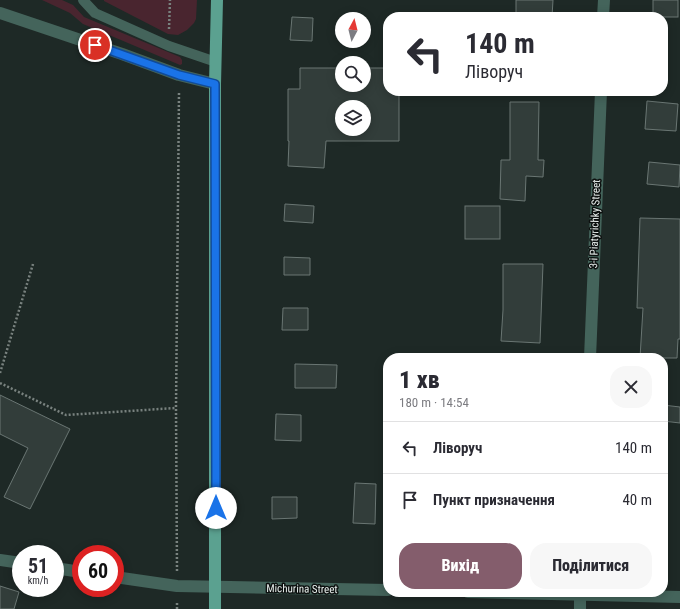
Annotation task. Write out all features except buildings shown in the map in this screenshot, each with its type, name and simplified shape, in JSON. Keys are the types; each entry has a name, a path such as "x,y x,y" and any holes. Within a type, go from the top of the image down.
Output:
{"main road":[{"path":"215,609 215,84 217,0"}],"street":[{"path":"604,0 604,12"},
{"path":"0,14 122,54 179,75 215,84"},
{"name":"3-i Piatyrichky Street","path":"590,353 600,96"},
{"path":"0,560 12,562"},
{"name":"Michurina Street","path":"124,578 177,586 383,590"},
{"path":"580,597 580,609"},
{"path":"668,597 680,597"}],"lane":[{"path":"82,0 95,13 169,46 216,62"}],"path":[{"path":"169,46 170,0"},
{"path":"177,609 176,408 179,75"},
{"path":"0,373 33,264"},
{"path":"0,383 66,415 176,408"}],"shaded area":[{"path":"42,0 62,0 73,5 84,17 180,57 182,64 180,65 83,24 70,13"},
{"path":"104,0 197,0 196,19 187,30 178,35 168,34"}],"route":[{"path":"95,45 179,75 215,84 216,508"}]}
